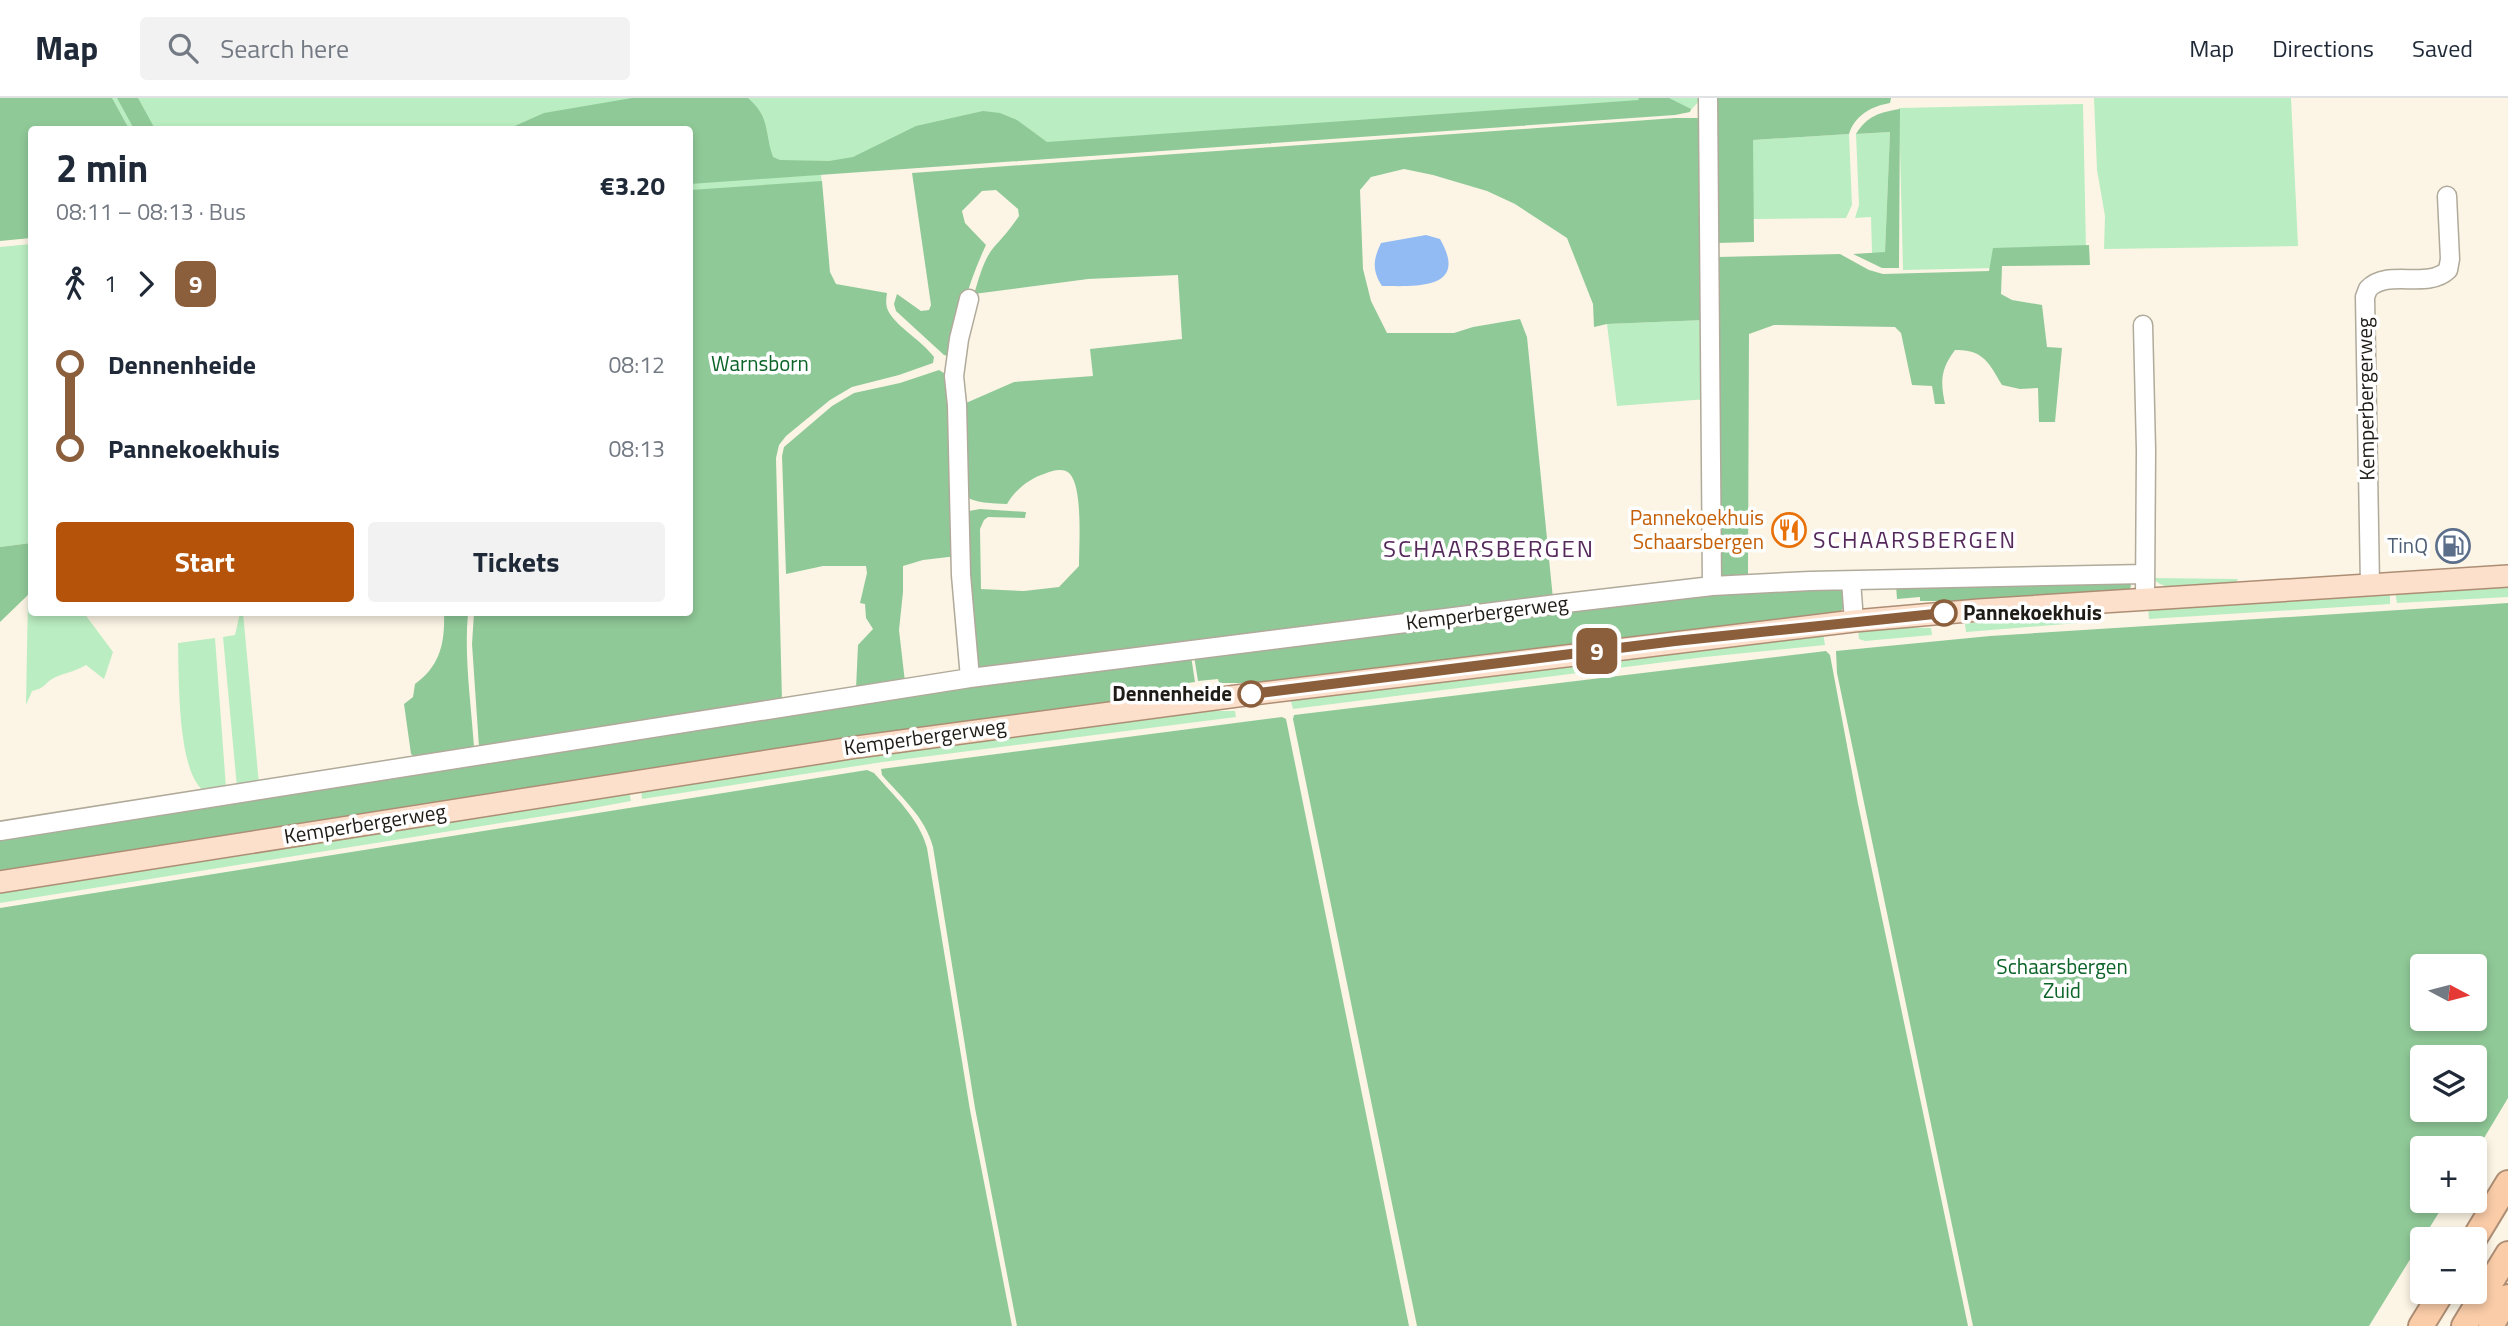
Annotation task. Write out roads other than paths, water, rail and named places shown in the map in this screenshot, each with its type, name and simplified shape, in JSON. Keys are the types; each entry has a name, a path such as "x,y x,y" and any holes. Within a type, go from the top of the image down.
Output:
{"highway":[{"path":"2481,1227 2508,1183"},
{"path":"2464,1326 2508,1254"},
{"path":"2491,1326 2508,1297"},
{"path":"2421,1326 2435,1304"}],"main road":[{"name":"Kemperbergerweg","path":"0,882 985,728 1661,643 1979,610 2508,576"}],"street":[{"path":"1708,105 1712,586"},
{"name":"Kemperbergerweg","path":"2370,585 2365,297 2368,289 2380,281 2435,278 2448,270 2450,259 2447,196"},
{"path":"969,299 959,339 954,376 962,586 970,678"},
{"path":"2143,325 2145,599"},
{"name":"Kemperbergerweg","path":"0,831 970,678 1712,586 2146,574"},
{"path":"1851,581 1854,621"}],"water":[{"path":"1426,235 1440,239 1447,256 1448,268 1443,277 1422,285 1382,286 1376,275 1375,265 1381,243"}],"place":[{"name":"Pannekoekhuis Schaarsbergen","path":"1789,530"},
{"name":"TinQ","path":"2453,546"},
{"name":"Pannekoekhuis","path":"1944,613"},
{"name":"Dennenheide","path":"1251,694"}],"district":[{"name":"SCHAARSBERGEN","path":"1915,540"},
{"name":"SCHAARSBERGEN","path":"1489,549"}],"park label":[{"name":"Warnsborn","path":"760,364"},
{"name":"Schaarsbergen Zuid","path":"2062,979"}]}
